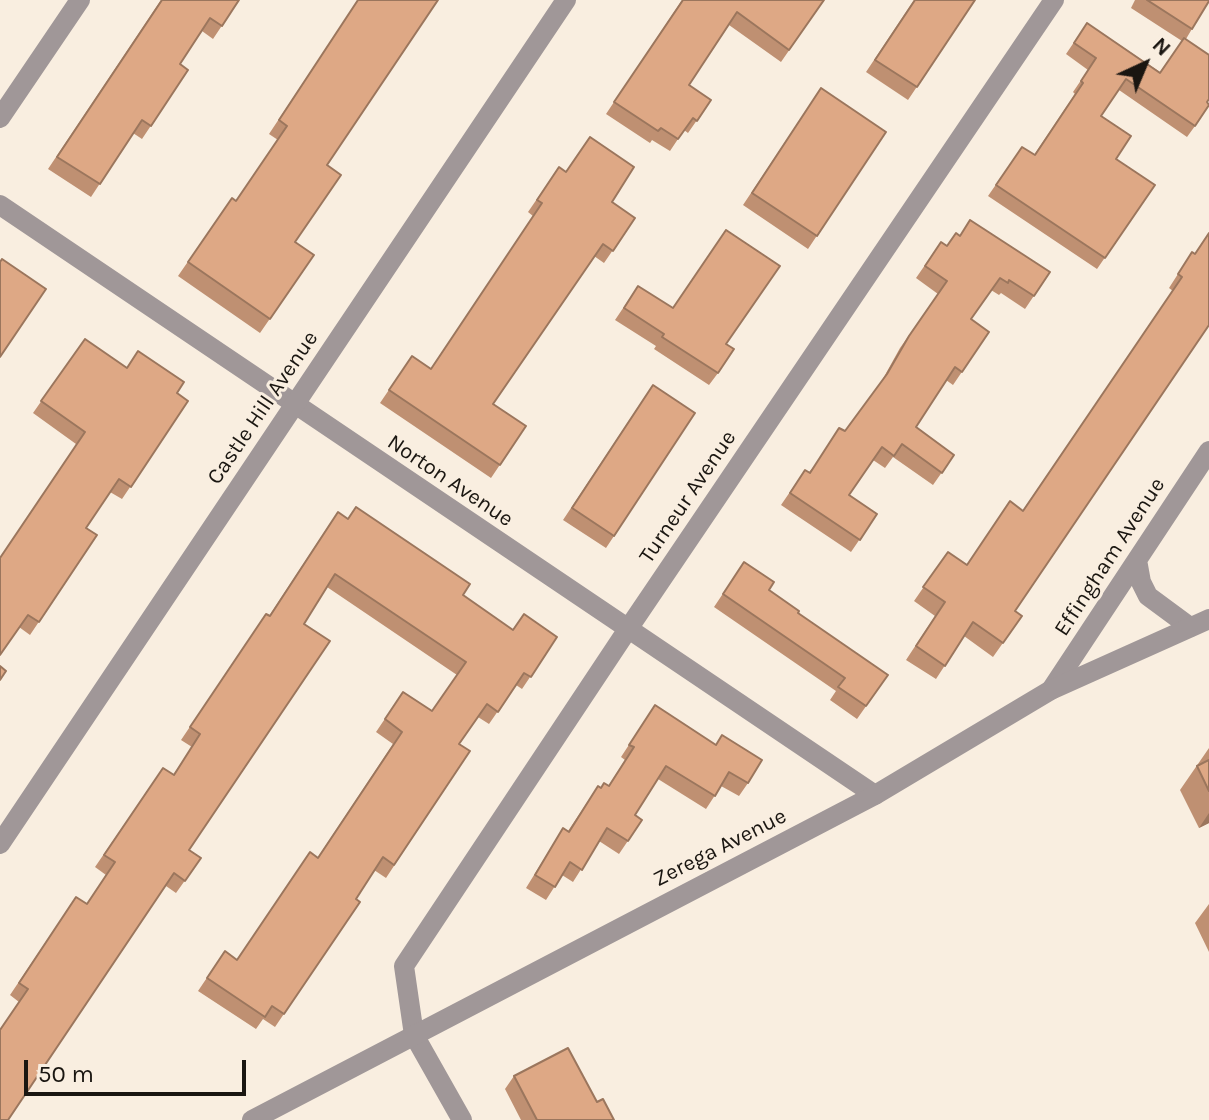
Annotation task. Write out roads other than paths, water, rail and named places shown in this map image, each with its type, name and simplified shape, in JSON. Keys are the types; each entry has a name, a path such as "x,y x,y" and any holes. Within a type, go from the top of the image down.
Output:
{"street":[{"path":"0,118 80,0"},
{"name":"Castle Hill Avenue","path":"0,844 566,0"},
{"name":"Turneur Avenue","path":"414,1035 404,966 1054,0"},
{"name":"Norton Avenue","path":"0,205 875,795"},
{"name":"Effingham Avenue","path":"1051,690 1209,451"},
{"path":"1137,560 1141,582 1148,596 1200,623"},
{"name":"Zerega Avenue","path":"252,1120 875,795 1051,690 1200,623"},
{"path":"414,1035 462,1120"}]}
